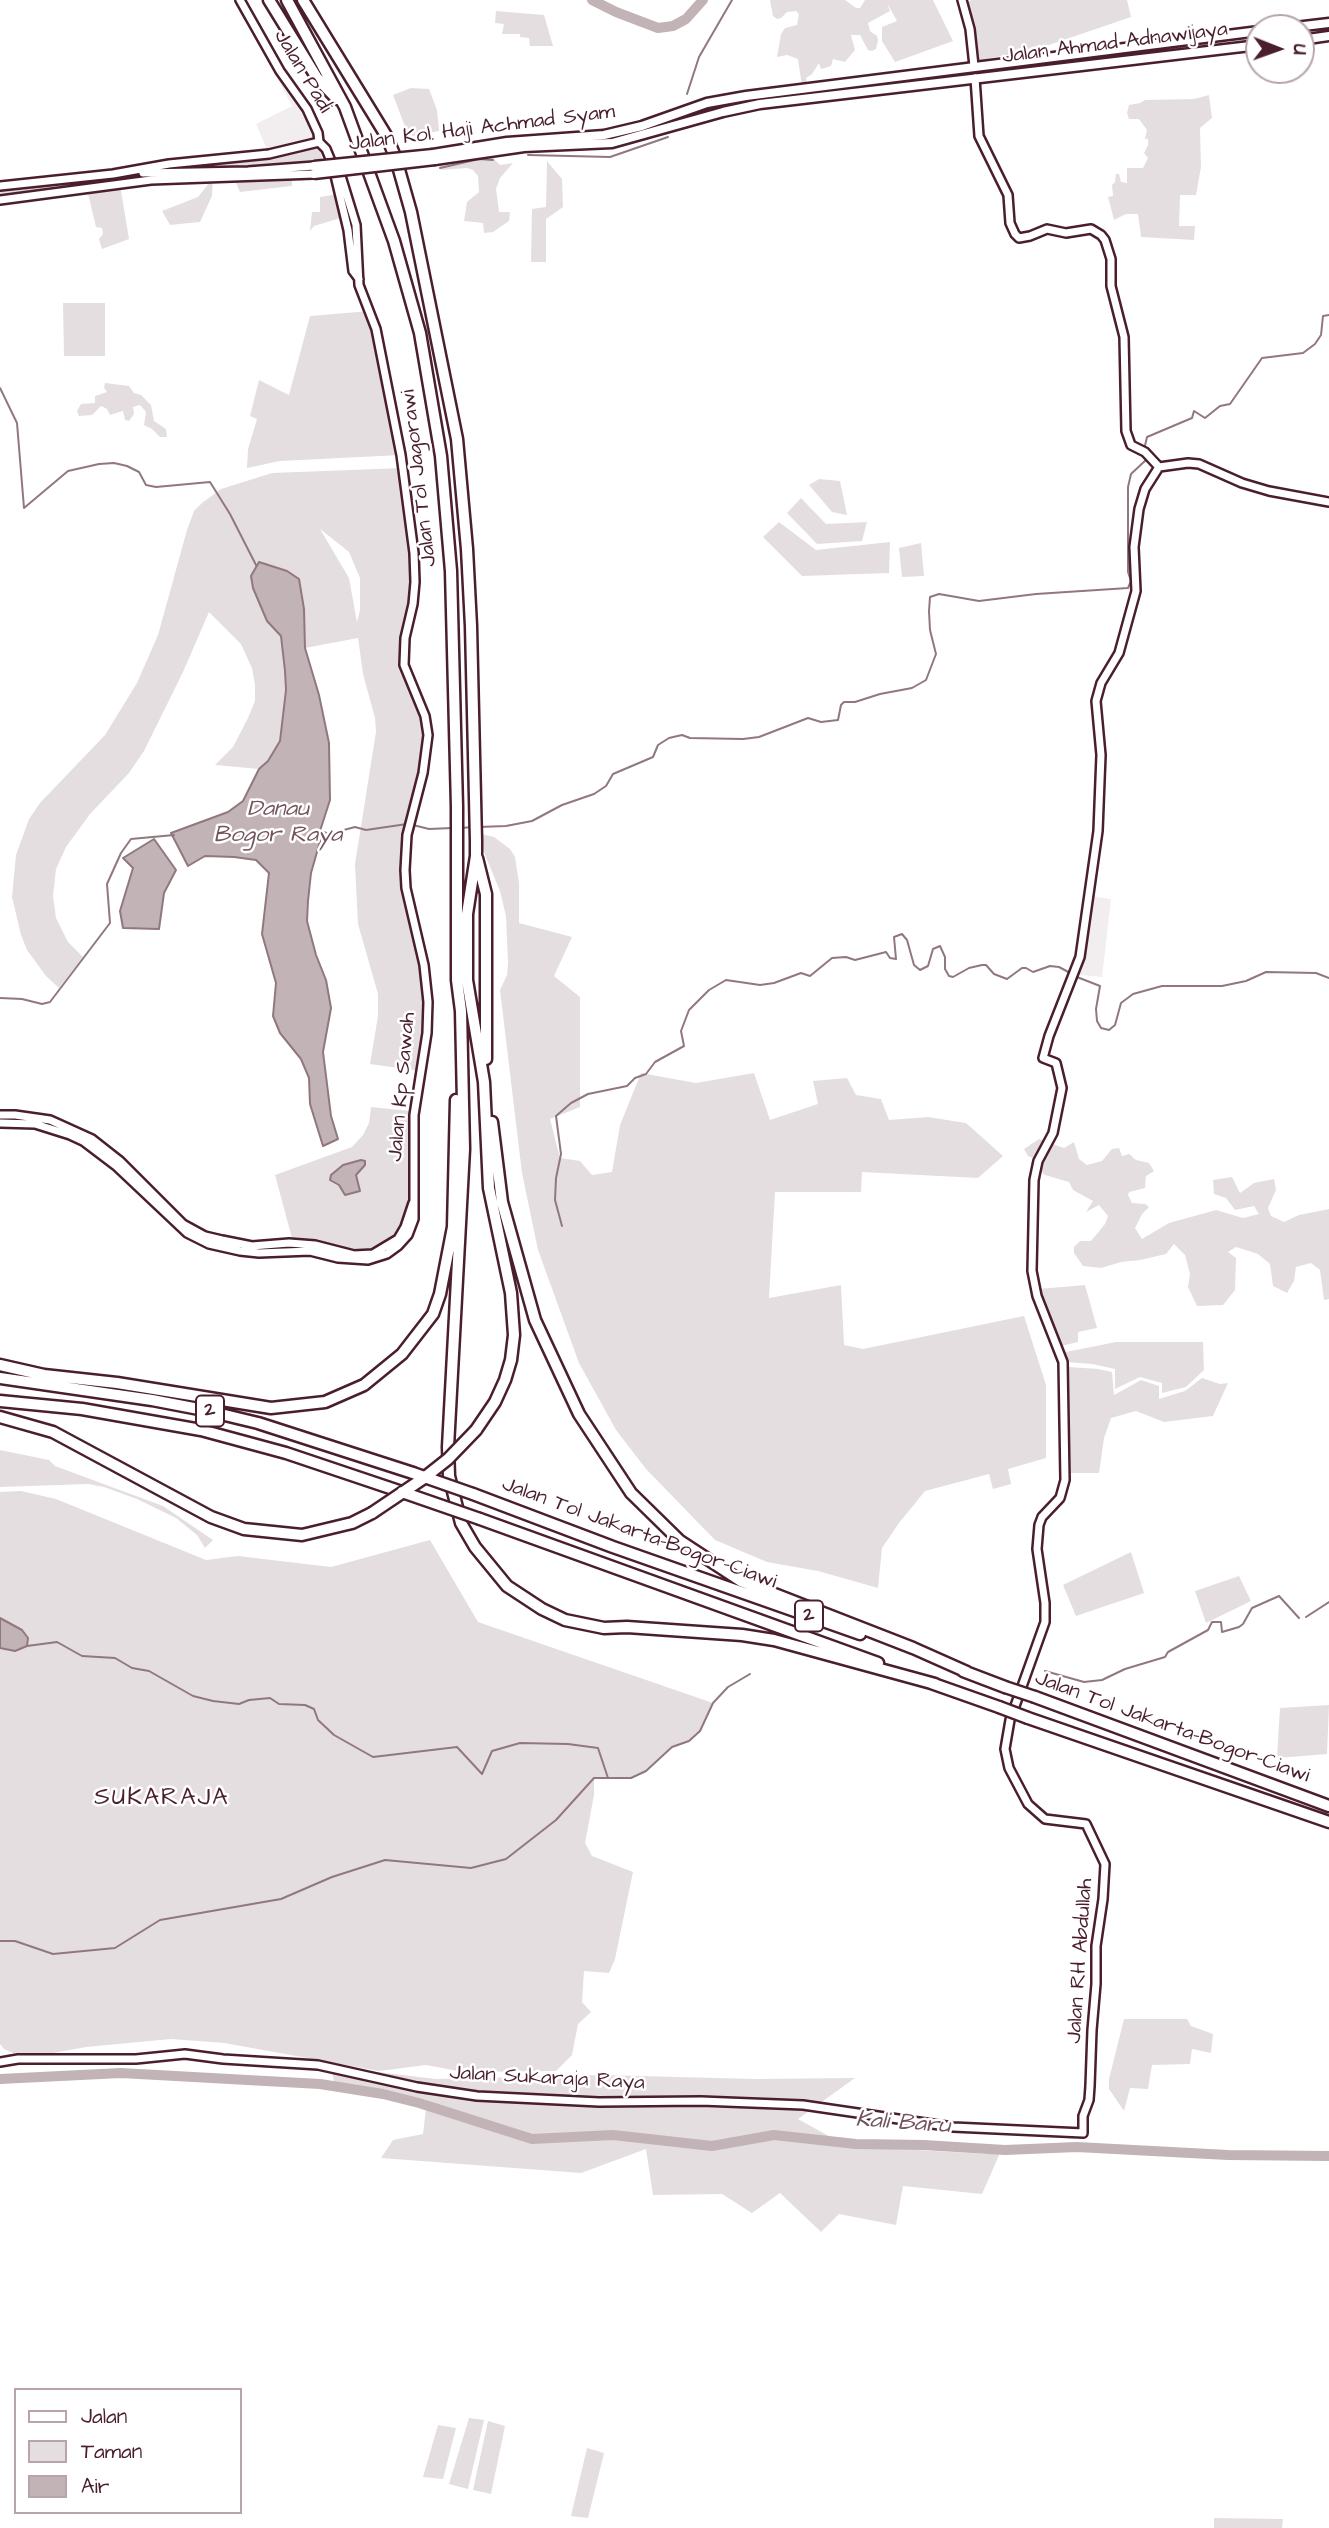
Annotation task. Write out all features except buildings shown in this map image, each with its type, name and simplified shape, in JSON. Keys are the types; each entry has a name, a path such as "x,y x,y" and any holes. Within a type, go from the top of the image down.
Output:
{"highway":[{"path":"269,0 317,78 345,107"},
{"name":"Jalan Tol Jagorawi","path":"287,0 345,107 405,276 420,333 441,456 451,571 457,807 457,980"},
{"name":"Jalan Tol Jagorawi","path":"303,0 387,137 404,184 446,379 463,492 471,626 476,856"},
{"path":"0,1417 53,1432 211,1517 244,1529 302,1535 352,1523 372,1513 448,1459 476,1430 495,1402 505,1380 514,1334 511,1293 489,1188 484,1082 467,980 467,914 476,856"},
{"path":"476,856 486,894 486,1053 495,1160 502,1202 535,1320 551,1360 585,1424 631,1493 656,1520 703,1559 761,1590 914,1648 967,1672"},
{"path":"0,1365 44,1375 117,1383 271,1408 325,1402 364,1385 383,1372 402,1354 433,1314 448,1261 455,1200 457,980"},
{"path":"457,980 461,1011 464,1150 448,1447 453,1498 461,1523 475,1547 507,1586 542,1609 565,1620 604,1628 627,1626 774,1640 935,1684"},
{"name":"Jalan Tol Jakarta–Bogor–Ciawi","path":"0,1378 152,1400 258,1423 474,1494 613,1547 967,1672 1329,1806"},
{"name":"Jalan Tol Jakarta–Bogor–Ciawi","path":"0,1401 82,1409 201,1430 286,1453 480,1519 1028,1718 1329,1822"}],"main road":[{"name":"Jalan Ahmad Adnawijaya","path":"974,66 1245,33"},
{"name":"Jalan Ahmad Adnawijaya","path":"748,106 1245,47"},
{"name":"Jalan Kol. Haji Achmad Syam","path":"434,157 515,141 627,131 720,100 974,66"},
{"path":"746,96 748,106"},
{"path":"720,100 723,112"},
{"name":"Jalan Kol. Haji Achmad Syam","path":"314,170 524,147 612,143 748,106"}],"street":[{"name":"Jalan Padi","path":"240,0 280,71 307,109 318,133 319,142 326,149 332,164"},
{"path":"962,0 970,30 974,66"},
{"path":"975,78 979,136 1008,195 1010,223 1015,234 1019,238 1047,229 1066,233 1091,229 1105,240 1111,259 1111,286 1124,337 1126,431 1132,445 1158,467 1199,464 1242,483 1269,491 1329,502"},
{"path":"0,186 170,168 269,154 319,142"},
{"name":"Jalan Kp Sawah","path":"332,164 341,176 356,225 359,279 376,329 384,365 401,455 414,553 415,591 405,638 404,665 405,674 425,716 428,735 426,758 407,833 406,888 424,965 428,1002 427,1033 414,1115 413,1202"},
{"name":"Jalan Kol. Haji Achmad Syam","path":"113,174 160,172 170,168 314,170"},
{"name":"Jalan Kol. Haji Achmad Syam","path":"0,200 151,180 314,170"},
{"path":"151,180 160,172"},
{"name":"Jalan RH Abdullah","path":"1083,2133 1083,2116 1089,2100 1096,1946 1105,1864 1086,1824 1045,1819 1023,1797 1006,1756 1010,1720 1045,1622 1037,1549 1039,1525 1042,1517 1060,1498 1065,1480 1063,1362 1037,1296 1032,1270 1034,1180 1038,1161 1053,1133 1062,1088 1056,1063 1043,1058 1080,957 1098,831 1101,755 1095,712 1101,682 1119,653 1136,592 1134,547 1140,503 1158,467"},
{"path":"0,1115 50,1121 85,1135 120,1161 183,1224 205,1236 252,1247 289,1243 315,1245 354,1255 373,1254 398,1239 413,1202"},
{"path":"0,1123 35,1124 83,1141 116,1166 187,1233 209,1244 240,1251 258,1254 310,1251 353,1260 379,1258 408,1236 415,1211 413,1202"},
{"name":"Jalan Sukaraja Raya","path":"0,2062 135,2059 185,2054 318,2065 417,2087 477,2096 599,2102 701,2101 815,2106 953,2127 1083,2133"}],"shaded area":[{"path":"280,71 307,109 319,142 269,154 256,124 292,106 274,72"},
{"path":"1090,896 1111,899 1102,977 1071,974 1081,950"}],"green space":[{"path":"770,0 845,0 860,8 865,0 933,0 953,41 895,62 882,41 882,27 897,21 887,3 890,11 868,23 870,31 877,36 876,49 868,50 860,35 851,35 855,50 845,62 833,59 831,66 821,69 819,63 806,78 807,86 802,86 798,59 787,55 777,57 781,34 785,28 797,25 799,14 796,11 787,12 777,19 773,16"},
{"path":"971,0 1127,0 1131,17 1037,49 977,61 967,3"},
{"path":"496,11 544,15 553,46 530,46 529,38 520,37 520,34 502,34 504,24 495,23"},
{"path":"1245,34 1245,42 980,75 976,72"},
{"path":"411,88 429,89 437,110 439,131 409,137 393,95"},
{"path":"1209,95 1212,118 1200,128 1201,167 1196,195 1180,195 1179,226 1195,226 1194,240 1141,237 1138,214 1126,214 1114,220 1108,197 1113,196 1112,185 1116,174 1119,174 1121,182 1127,183 1127,168 1143,168 1148,158 1144,153 1148,145 1148,139 1145,139 1147,130 1139,119 1129,119 1129,105 1145,100 1194,99"},
{"path":"319,142 323,165 170,172 167,166 151,180 120,185 129,239 102,249 99,239 103,234 102,228 96,227 87,189 0,200 0,186 94,177 169,164 269,154"},
{"path":"493,158 500,165 513,163 500,178 496,189 499,212 510,212 509,221 493,232 484,233 483,223 464,221 467,202 479,192 478,176 467,168 441,170 440,166"},
{"path":"547,161 562,179 563,207 546,219 546,262 531,262 532,209 546,207"},
{"path":"333,166 356,225 360,271 344,217 314,226 310,231 312,212 320,212 320,197 338,194"},
{"path":"292,177 292,186 240,192 234,178"},
{"path":"213,178 212,196 200,222 170,225 162,211 198,197"},
{"path":"63,303 105,303 105,356 64,356"},
{"path":"370,311 401,455 280,461 247,468 248,449 257,419 250,416 259,380 289,395 310,316"},
{"path":"105,383 129,386 134,393 141,395 151,405 154,421 166,429 167,437 160,437 144,425 146,412 140,405 133,407 134,414 129,421 125,420 123,411 110,415 107,409 101,406 92,415 79,416 77,411 81,404 95,403 95,396 107,392"},
{"path":"403,468 414,593 403,654 422,707 428,735 407,833 406,889 428,1001 420,1071 370,1064 378,1016 378,994 358,924 355,864 376,732 358,638 305,648 304,609 287,571 259,562 251,576 253,588 267,621 281,636 285,671 286,690 280,741 268,761 259,769 215,765 233,747 248,718 255,701 255,685 252,668 241,644 209,612 144,751 129,773 90,814 66,847 56,869 53,896 56,918 68,942 83,957 59,988 46,976 27,950 21,935 12,897 16,855 29,819 40,803 105,735 137,683 158,635 194,511 221,489 272,473","holes":["320,529 349,552 360,578 360,610 357,622 349,578"]},
{"path":"819,479 840,481 847,515 832,512 809,485"},
{"path":"801,498 826,524 867,522 862,541 817,544 787,513"},
{"path":"779,522 816,550 890,542 889,573 802,576 763,537"},
{"path":"921,543 924,576 902,577 899,548"},
{"path":"476,833 494,837 510,849 515,857 519,883 519,923 572,937 554,976 580,997 580,1107 550,1119 560,1158 580,1161 592,1175 612,1172 620,1125 641,1073 696,1083 754,1073 770,1120 818,1104 813,1081 847,1078 856,1095 881,1099 889,1120 928,1117 966,1123 1003,1156 978,1178 862,1172 861,1192 775,1192 769,1298 841,1285 844,1345 863,1349 1024,1316 1046,1385 1046,1458 1008,1469 1011,1484 993,1489 989,1474 925,1491 882,1548 878,1588 818,1571 767,1562 715,1540 646,1469 616,1430 579,1363 538,1250 522,1173 500,990 507,975 508,963 506,916 500,891"},
{"path":"371,1107 410,1111 409,1128 412,1129 412,1139 407,1217 388,1244 376,1250 353,1254 293,1242 275,1175 352,1147 369,1123"},
{"path":"1039,1139 1064,1148 1074,1142 1079,1159 1087,1165 1102,1161 1112,1149 1119,1148 1122,1156 1129,1154 1136,1160 1149,1163 1154,1171 1146,1176 1145,1188 1129,1192 1128,1195 1132,1203 1149,1207 1135,1228 1142,1239 1169,1223 1216,1210 1243,1218 1259,1214 1254,1206 1235,1210 1226,1198 1214,1194 1213,1180 1232,1177 1240,1193 1254,1183 1274,1179 1276,1190 1268,1208 1271,1216 1284,1222 1299,1215 1329,1209 1329,1299 1324,1300 1320,1270 1311,1263 1296,1267 1294,1281 1287,1293 1273,1286 1270,1264 1258,1254 1236,1247 1228,1252 1236,1258 1235,1290 1223,1305 1197,1306 1188,1287 1190,1274 1185,1255 1174,1244 1166,1254 1101,1268 1083,1266 1074,1253 1074,1247 1080,1241 1091,1241 1108,1216 1099,1205 1086,1212 1093,1201 1073,1190 1069,1182 1045,1175 1039,1169 1040,1161 1028,1156 1024,1149"},
{"path":"1085,1285 1097,1328 1078,1332 1078,1342 1061,1346 1039,1289"},
{"path":"1116,1342 1203,1342 1204,1370 1186,1387 1162,1393 1162,1383 1140,1377 1115,1389 1115,1369 1067,1362 1066,1352"},
{"path":"1069,1367 1112,1372 1114,1395 1141,1380 1159,1386 1159,1399 1185,1391 1202,1378 1220,1384 1228,1383 1213,1416 1164,1422 1136,1411 1111,1418 1104,1438 1099,1473 1071,1473"},
{"path":"0,1450 49,1460 55,1466 163,1506 213,1540 205,1548 197,1535 176,1518 104,1487 88,1484 0,1487"},
{"path":"21,1491 56,1499 206,1560 238,1556 331,1567 430,1540 478,1622 713,1703 700,1731 689,1741 671,1747 646,1771 631,1778 594,1778 594,1795 585,1843 592,1856 633,1872 615,1959 609,1973 584,1971 582,2002 591,2012 578,2024 572,2055 556,2071 463,2072 426,2065 379,2071 224,2043 171,2039 53,2053 15,2054 4,2049 0,2044 0,1492"},
{"path":"1131,1552 1144,1593 1076,1616 1063,1585"},
{"path":"1239,1576 1251,1601 1206,1623 1195,1591"},
{"path":"1329,1705 1327,1754 1277,1758 1280,1708"},
{"path":"1124,2019 1187,2019 1191,2026 1213,2034 1211,2053 1192,2049 1190,2064 1152,2065 1148,2089 1130,2088 1124,2111 1109,2089 1109,2079"},
{"path":"353,2069 436,2079 603,2075 755,2079 855,2078 798,2119 847,2146 1000,2153 982,2194 903,2186 896,2225 839,2214 821,2232 780,2193 752,2213 722,2194 653,2195 646,2149 581,2173 381,2158 393,2140 423,2134 427,2100 334,2082 332,2072"},
{"path":"469,2418 484,2420 468,2489 449,2484"},
{"path":"488,2421 505,2426 491,2494 473,2490"},
{"path":"438,2425 456,2428 443,2479 423,2477"},
{"path":"587,2448 604,2453 588,2518 571,2516"},
{"path":"1214,2518 1283,2519 1282,2528 1214,2528"}],"water":[{"name":"Danau Bogor Raya","path":"259,562 287,571 299,579 304,609 305,648 329,743 330,800 311,873 307,921 326,980 331,1008 323,1052 331,1116 338,1139 323,1146 310,1104 309,1078 301,1059 280,1033 273,1016 276,983 262,934 269,873 256,860 234,857 205,856 188,866 171,833 228,812 243,801 259,769 268,761 280,741 286,690 281,636 267,621 253,588 251,576"},
{"path":"154,839 176,870 164,893 159,929 123,928 120,911 133,868 123,858"},
{"path":"365,1161 365,1165 356,1175 360,1191 345,1195 339,1185 330,1180 331,1175 343,1165"},
{"path":"0,1618 22,1630 28,1638 27,1646 15,1651 0,1648"}],"waterway":[{"path":"592,0 658,28 673,26 686,19 703,0"},
{"path":"687,94 699,57 732,0"},
{"path":"528,155 610,157 668,137"},
{"path":"440,168 479,159 493,160"},
{"path":"1144,450 1147,437 1192,418 1194,411 1205,418 1220,406 1230,404 1262,358 1303,353 1315,344 1321,335 1323,316 1329,315"},
{"path":"0,388 17,423 24,508 68,471 99,464 127,466 139,472 146,485 156,487 210,482 256,565"},
{"path":"479,827 532,821 562,805 594,794 606,786 613,774 653,757 658,745 669,738 682,735 690,738 759,737 808,718 821,722 838,720 844,702 855,702 912,688 926,680 936,654 930,630 930,597 939,594 979,601 1128,588 1131,581 1128,572 1128,487 1131,474 1147,459"},
{"path":"321,831 329,834 355,827 366,830 407,824"},
{"path":"413,825 429,829 452,828"},
{"path":"461,828 473,827"},
{"path":"0,998 22,999 42,1004 50,1002 110,923 107,884 121,853 131,839 174,835"},
{"path":"562,1226 555,1200 561,1154 556,1116 571,1103 588,1094 627,1086 635,1078 646,1074 655,1062 684,1046 681,1031 689,1010 709,990 726,980 760,985 801,973 810,976 832,958 846,957 855,960 886,952 890,958 896,959 894,937 902,934 907,940 914,965 920,970 928,966 933,949 940,946 945,957 945,969 949,976 953,977 969,968 982,965 1007,979 1022,968 1033,972 1050,966 1059,967 1072,974"},
{"path":"1077,977 1100,986 1097,1021 1101,1028 1109,1030 1115,1025 1121,1003 1133,994 1162,986 1222,986 1246,981 1266,972 1316,973 1329,978"},
{"path":"1045,1671 1084,1682 1102,1680 1125,1669 1165,1657 1168,1652 1208,1630 1212,1622 1221,1622 1222,1632 1239,1627 1252,1608 1279,1596 1299,1618"},
{"path":"1306,1617 1329,1602"},
{"path":"27,1646 57,1642 82,1656 115,1658 132,1668 149,1671 193,1696 213,1701 239,1704 270,1698 279,1704 305,1705 314,1709 318,1720 334,1735 373,1757 457,1747 482,1774 492,1751 520,1743 568,1744 598,1748 608,1778"},
{"path":"0,1941 15,1941 53,1954 115,1948 160,1920 281,1899 332,1877 385,1860 471,1868 506,1859 556,1820 594,1778 631,1778 646,1771 672,1747 689,1741 700,1731 713,1703 728,1687 750,1674"},
{"name":"Kali Baru","path":"0,2079 121,2073 320,2084 419,2103 532,2139 613,2135 712,2146 774,2135 856,2144 1005,2150 1077,2147 1228,2155 1329,2156"}],"district":[{"name":"SUKARAJA","path":"162,1799"}]}
